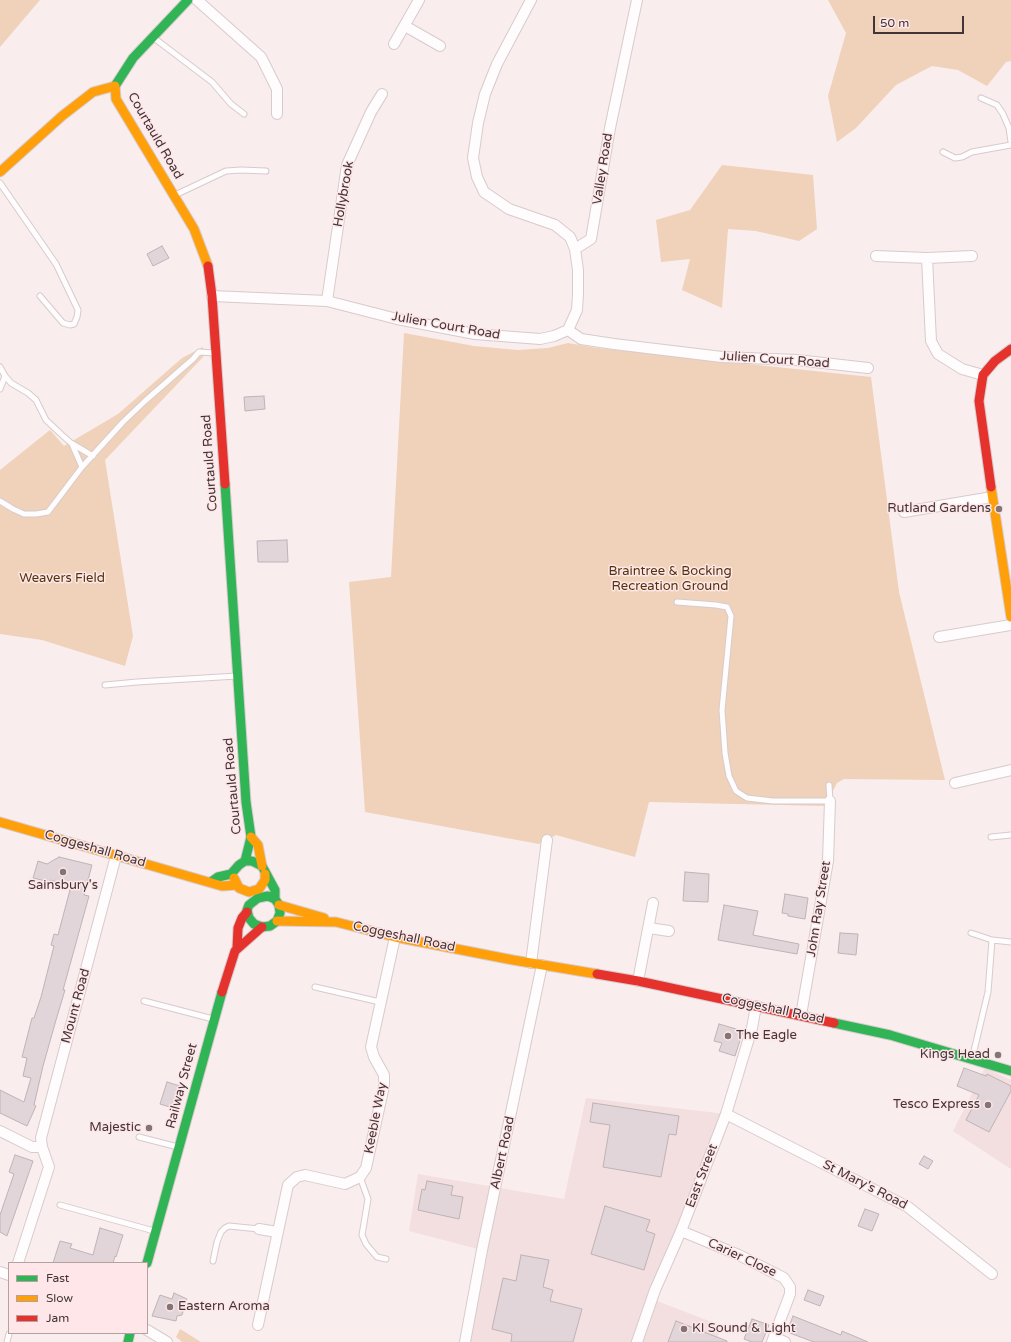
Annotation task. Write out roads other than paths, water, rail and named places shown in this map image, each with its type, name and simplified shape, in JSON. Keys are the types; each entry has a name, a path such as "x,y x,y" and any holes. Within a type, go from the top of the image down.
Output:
{"main road":[{"path":"0,172 62,116 93,92 115,86 133,58 188,0"},
{"name":"Courtauld Road","path":"115,86 116,99 194,229 207,262 212,296 246,802 251,838 245,861"},
{"path":"1011,349 995,361 983,375 979,401 992,497 1007,560 1011,617"},
{"name":"Coggeshall Road","path":"0,822 222,886 238,886"},
{"path":"238,886 249,892 259,889 265,880 258,845 251,838"},
{"path":"211,882 218,877 232,874 239,865 245,861 252,861 263,870 275,890 280,913 277,921"},
{"path":"235,871 234,878 238,886 237,895 247,911 249,918 254,924 262,927 237,948"},
{"path":"247,911 249,905 258,898 268,896 277,902 336,922"},
{"name":"Railway Street","path":"147,1262 214,1019 237,948 238,928 247,911"},
{"name":"Coggeshall Road","path":"262,927 270,926 277,921 336,922 395,937 542,965 638,980 890,1035 1011,1071"}],"street":[{"path":"198,0 261,58 277,89 277,114"},
{"path":"394,44 419,0"},
{"path":"531,0 497,64 485,94 478,123 473,158 477,177 484,192 509,209 555,225 570,237 575,249 578,270 577,310 568,330"},
{"name":"Valley Road","path":"575,249 591,239 610,128 637,0"},
{"path":"405,26 440,46"},
{"name":"Hollybrook","path":"327,302 347,165 371,112 382,94"},
{"path":"876,256 927,258 972,256"},
{"path":"927,258 931,341 938,354 962,369 983,375"},
{"name":"Julien Court Road","path":"212,296 327,302 397,319 474,334 540,339 554,336 568,330 581,339 614,344 722,357 797,360 868,368"},
{"path":"904,512 992,497"},
{"path":"939,637 1011,625"},
{"path":"955,783 1011,770"},
{"name":"John Ray Street","path":"801,1015 828,861 830,801"},
{"path":"531,963 547,840"},
{"name":"Mount Road","path":"44,1151 41,1138 116,856"},
{"path":"638,980 653,903"},
{"path":"649,928 669,931"},
{"name":"Keeble Way","path":"360,1177 366,1168 384,1086 384,1075 374,1057 371,1047 395,937"},
{"name":"Albert Road","path":"465,1342 482,1250 542,965"},
{"name":"East Street","path":"637,1342 655,1290 681,1231 726,1114 752,1028 756,1006"},
{"name":"St Mary's Road","path":"726,1114 908,1207 992,1274"},
{"path":"0,1131 32,1147 44,1151 49,1167 18,1262"},
{"path":"258,1325 288,1185 297,1177 305,1175 345,1184 360,1177"},
{"path":"259,1229 277,1232"},
{"name":"Carier Close","path":"681,1231 739,1255 784,1278 790,1287 790,1294 773,1340"},
{"path":"148,1331 168,1342"},
{"path":"773,1340 785,1342"}],"lane":[{"path":"153,37 212,82 231,104 244,114"},
{"path":"981,98 997,105 1003,114 1011,142"},
{"path":"943,152 955,158 962,157 972,152 1011,145"},
{"path":"174,196 226,171 242,170 266,172"},
{"path":"0,183 56,264 78,310 74,324 70,325 63,323 40,296"},
{"path":"0,501 24,514 48,512 82,467 123,422 199,352 216,353"},
{"path":"0,368 4,376 11,383 28,393 36,400 46,420 71,443 93,456"},
{"path":"0,389 4,376"},
{"path":"71,443 82,467"},
{"path":"677,602 727,607 731,616 722,710 725,753 729,776 736,791 747,798 773,801 830,801 829,785"},
{"path":"106,685 238,676"},
{"path":"991,837 1011,836"},
{"path":"971,933 992,940 1011,942"},
{"path":"972,1059 988,992 992,940"},
{"path":"315,987 380,1002"},
{"path":"144,1001 214,1019"},
{"path":"139,1137 178,1147"},
{"path":"360,1177 368,1199 362,1235 366,1244 377,1257 386,1260"},
{"path":"60,1205 155,1231"},
{"path":"212,1261 217,1242 221,1232 225,1228 229,1226 259,1229"},
{"path":"7,1342 9,1334"}],"place":[{"name":"Rutland Gardens","path":"999,509"},
{"name":"Sainsbury's","path":"63,872"},
{"name":"The Eagle","path":"728,1036"},
{"name":"Kings Head","path":"998,1055"},
{"name":"Tesco Express","path":"988,1105"},
{"name":"Majestic","path":"149,1128"},
{"name":"Eastern Aroma","path":"170,1307"},
{"name":"KI Sound & Light","path":"684,1329"}],"park label":[{"name":"Weavers Field","path":"62,579"},
{"name":"Braintree & Bocking Recreation Ground","path":"670,580"}]}
